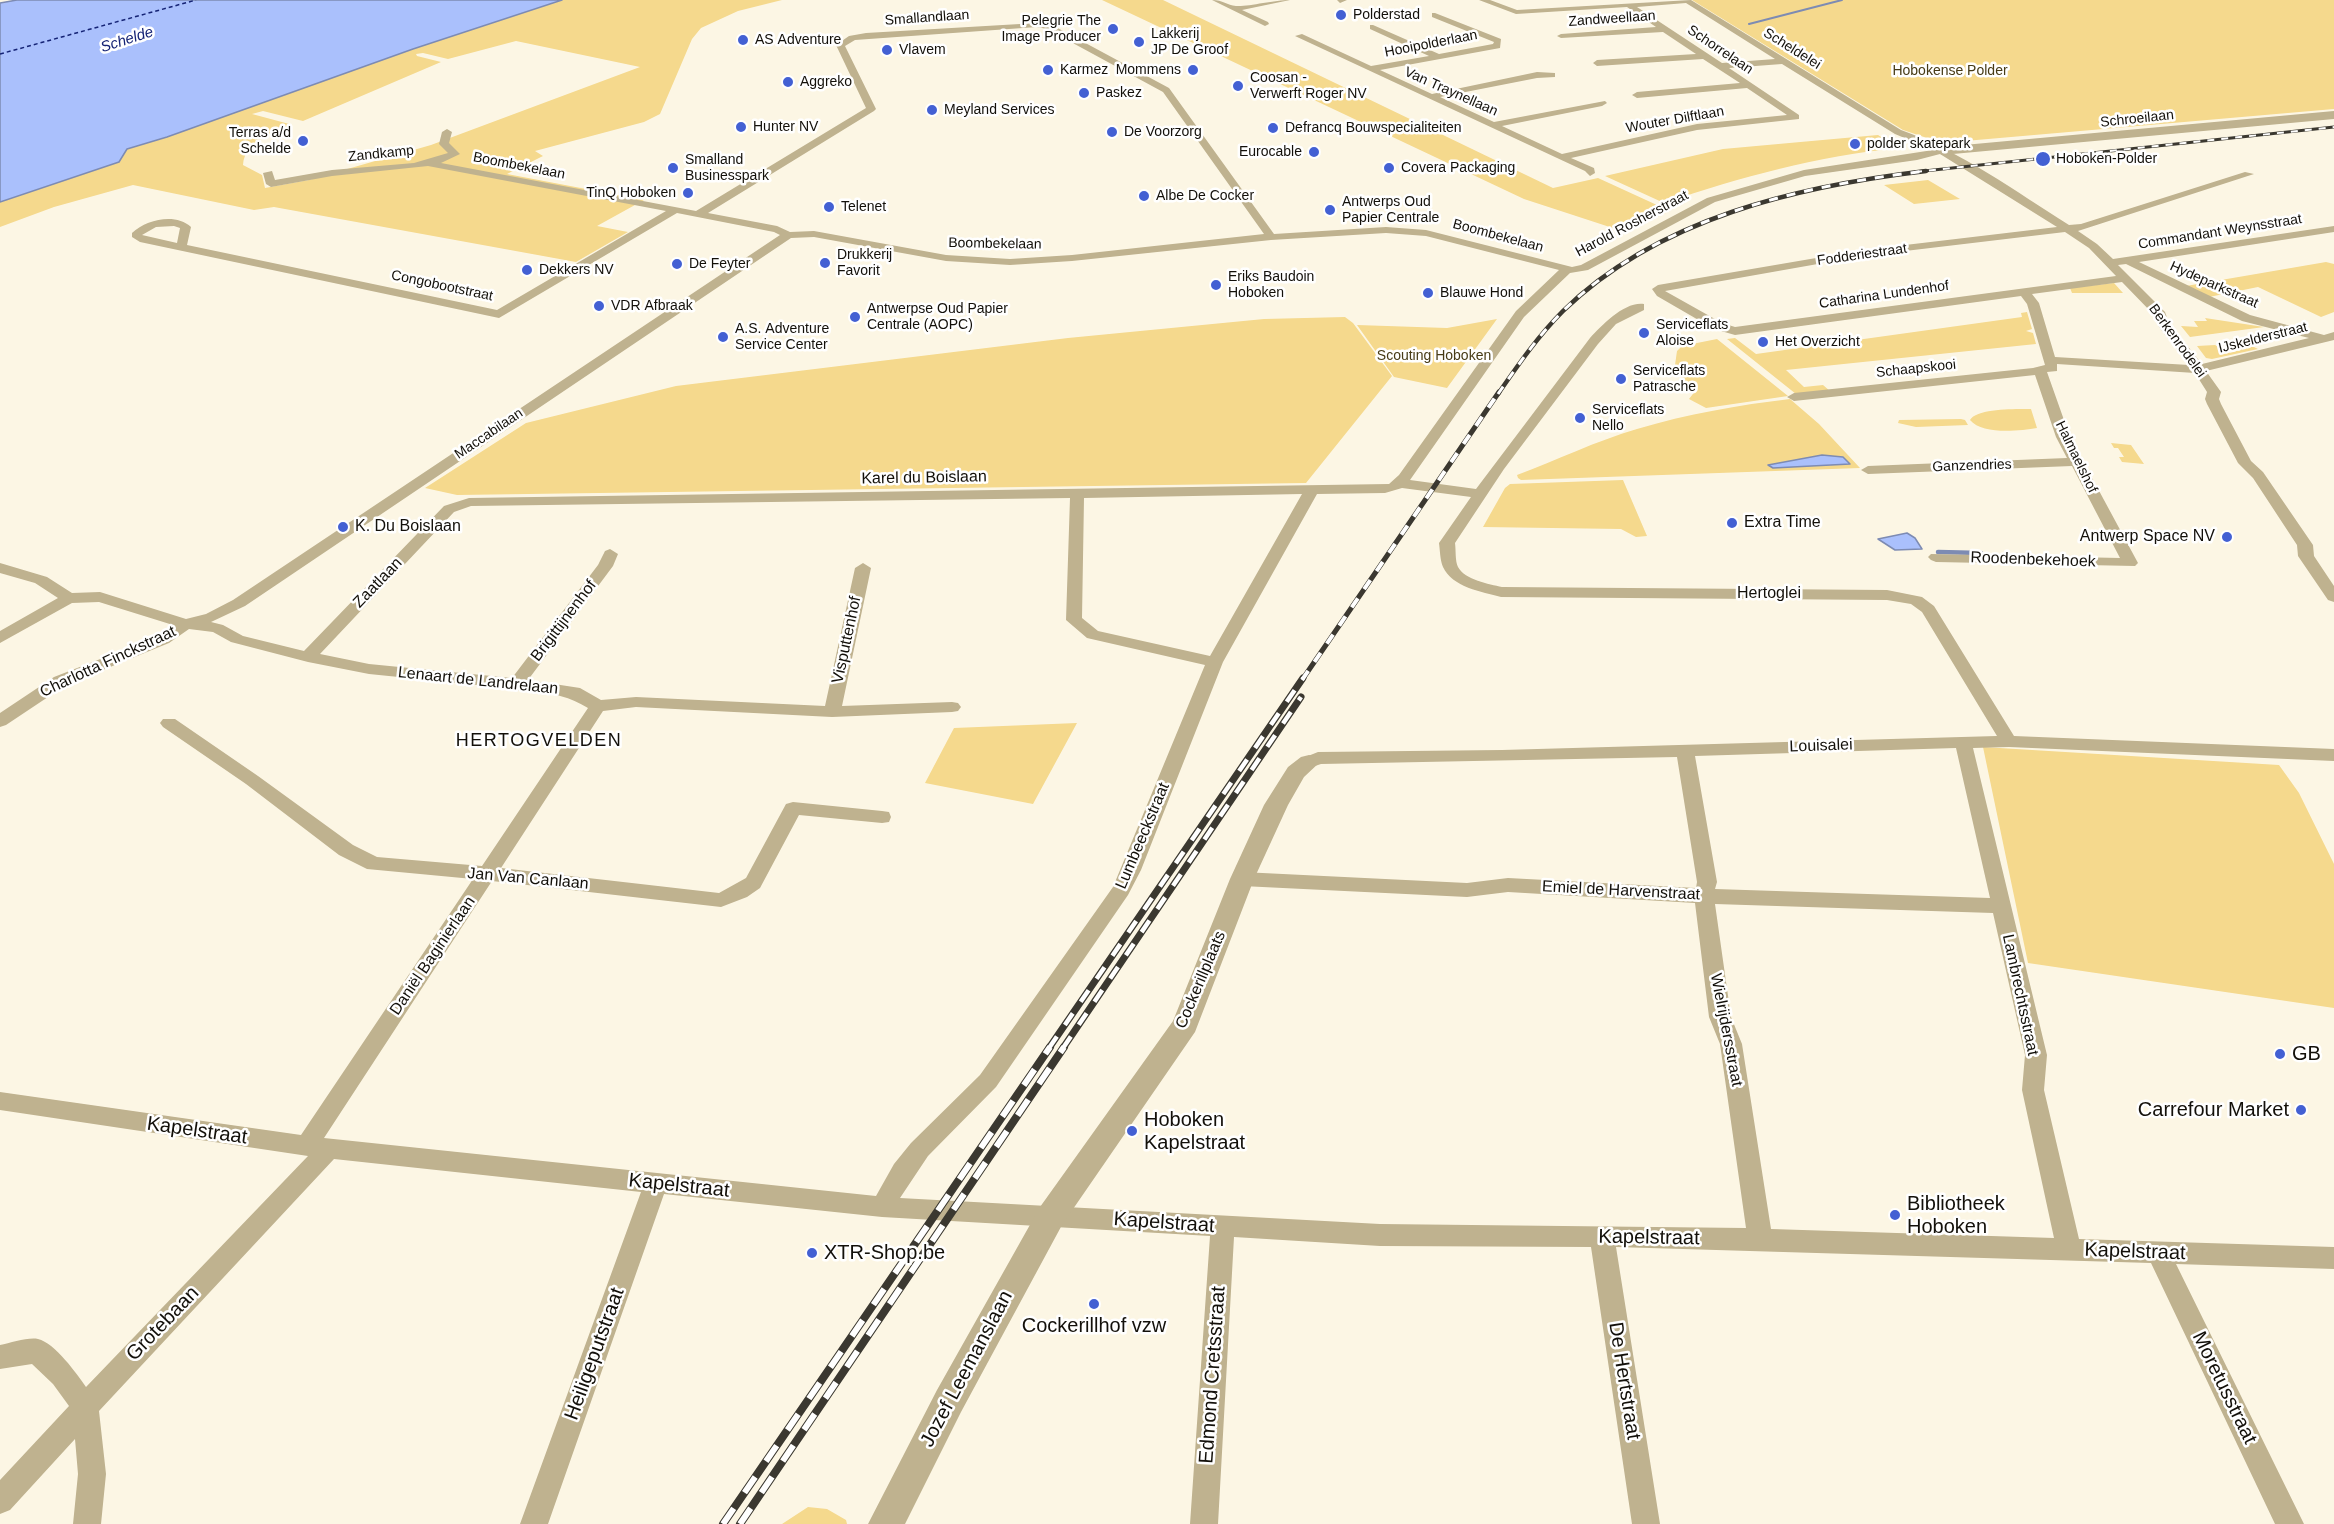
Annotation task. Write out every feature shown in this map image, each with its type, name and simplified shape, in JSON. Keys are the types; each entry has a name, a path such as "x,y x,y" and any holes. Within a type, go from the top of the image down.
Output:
{"street":[{"path":"1216,0 1265,24"},
{"path":"1233,9 1286,0"},
{"path":"1483,0 1516,12 1687,1"},
{"name":"Scheldelei","path":"1687,1 1898,132 1942,151"},
{"name":"Schorrelaan","path":"1629,5 1797,117"},
{"name":"Hooipolderlaan","path":"1370,69 1497,46 1498,42 1435,15"},
{"name":"Smallandlaan","path":"698,214 871,109 840,45 844,42 866,36 1037,25 1049,27 1166,90 1270,237"},
{"path":"1373,27 1439,57"},
{"name":"Zandweellaan","path":"1561,36 1665,29"},
{"name":"Van Traynellaan","path":"1299,36 1590,170 1590,173"},
{"path":"1597,63 1704,56"},
{"path":"1720,66 1785,61"},
{"path":"1430,97 1537,75 1552,75"},
{"path":"1637,95 1749,85"},
{"path":"1493,126 1602,103"},
{"name":"Schroeilaan","path":"1942,151 2334,115"},
{"name":"Wouter Dilftlaan","path":"1560,157 1696,127 1797,117"},
{"name":"Scheldelei","path":"1884,122 1880,130 1917,157"},
{"path":"426,163 455,154 444,144 447,132"},
{"name":"Harold Rosherstraat","path":"1399,483 1520,314 1566,270 1584,268 1711,200 1804,173 1917,157 1942,151"},
{"name":"Berkenrodelei","path":"1942,151 1992,180 2093,246 2161,315 2163,324 2214,392 2212,399 2246,463 2259,475 2305,545 2306,555 2334,597"},
{"name":"Zandkamp","path":"268,173 271,184 339,172 399,168 426,163"},
{"name":"Boombekelaan","path":"426,163 777,229 789,235 814,234 946,258 1010,262 1072,258 1270,237 1364,230 1409,231 1452,239 1566,270"},
{"name":"Fodderiestraat","path":"1658,289 1863,254 2082,227 2248,174"},
{"name":"Congobootstraat","path":"181,247 499,314 674,210"},
{"name":"Commandant Weynsstraat","path":"2111,263 2130,262 2334,229"},
{"name":"Maccabilaan","path":"186,624 212,617 240,603 415,483 789,235"},
{"name":"Hydeparkstraat","path":"2130,262 2246,318 2329,337"},
{"name":"Catharina Lundenhof","path":"1658,289 1661,294 1718,326 1735,330 2125,278"},
{"name":"Halmaelshof","path":"2024,292 2033,303 2062,437 2130,563"},
{"path":"1399,483 1479,494 1594,341 1612,321 1640,307"},
{"name":"IJskelderstraat","path":"2199,369 2329,337"},
{"name":"Schaapskooi","path":"1794,397 2045,366 2199,369"},
{"name":"Ganzendries","path":"1868,470 2076,462"},
{"name":"Karel du Boislaan","path":"449,509 469,502 498,500 1385,489 1399,483"},
{"name":"Lumbeeckstraat","path":"882,1208 910,1160 931,1137 972,1101 988,1081 1121,890 1215,662 1312,490"},
{"path":"1077,494 1074,620 1093,635 1215,662"},
{"name":"Hertoglei","path":"1479,494 1447,543 1450,566 1455,573 1473,584 1501,592 1887,595 1916,600 1928,609 2009,741"},
{"name":"Zaatlaan","path":"308,657 449,509"},
{"name":"Brigittijnenhof","path":"515,686 605,566 610,554"},
{"name":"Roodenbekehoek","path":"1936,557 2130,563"},
{"path":"0,567 41,580 69,598 0,638"},
{"name":"Visputtenhof","path":"832,712 863,568"},
{"name":"Lenaart de Landrelaan","path":"69,598 100,597 186,624 217,628 237,639 308,657 369,669 515,686 546,687 574,692 598,706"},
{"name":"Charlotta Finckstraat","path":"0,721 60,681 163,640 186,624"},
{"path":"598,706 636,702 832,712 952,707"},
{"name":"Daniël Baginierlaan","path":"318,1148 487,875 598,706"},
{"name":"Jan Van Canlaan","path":"169,723 252,780 350,853 374,864 540,878 721,900 740,892 753,883 793,808 882,817"},
{"name":"Louisalei","path":"1309,762 1318,758 1963,741 2334,755"},
{"name":"Lambrechtsstraat","path":"1963,741 2036,1055 2033,1090 2069,1249"},
{"name":"Wielrijdersstraat","path":"1685,750 1707,882 1704,896 1720,1017 1731,1044 1760,1239"},
{"name":"Cockerillplaats","path":"1051,1216 1185,1025 1242,879 1276,806 1296,772 1309,762"},
{"name":"Emiel de Harvenstraat","path":"1242,879 1467,890 1508,885 1704,896 2000,906"},
{"name":"Kapelstraat","path":"0,1101 318,1148 882,1208 1380,1235 1760,1239 2334,1258"},
{"name":"Grotebaan","path":"0,1500 318,1148"},
{"name":"Heiligeputstraat","path":"534,1524 656,1184"},
{"name":"Jozef Leemanslaan","path":"886,1524 949,1401 1051,1216"},
{"name":"Edmond Cretsstraat","path":"1204,1524 1223,1227"},
{"name":"De Hertstraat","path":"1602,1237 1646,1524"},
{"name":"Moretusstraat","path":"2158,1252 2290,1524"},
{"path":"0,1358 37,1351 62,1375 85,1407 92,1474 87,1524"}],"green space":[{"path":"562,0 782,0 738,11 701,28 692,39 660,114 644,122 535,151 543,156 507,174 644,200 597,226 628,232 576,262 274,207 254,210 133,185 54,207 0,227 0,202 127,149 167,137 413,49","holes":["516,41 640,67 431,145 309,180 265,188 262,175 243,165 245,156 254,144 268,135 293,125 252,114 263,111 303,121 441,62 416,54 423,53 448,59"]},
{"path":"1102,0 1163,0 1553,188 1598,178 1670,211 1625,232 1524,199"},
{"name":"Hobokense Polder","path":"1692,0 2334,0 2334,109 1942,143 1903,130"},
{"path":"1878,135 1899,148 1809,162 1664,203 1605,176 1723,149"},
{"path":"1928,180 1960,199 1914,204 1884,185"},
{"path":"2326,262 2334,264 2334,312 2321,317 2258,287 2209,297 2186,286"},
{"path":"2114,283 2123,293 2072,293 2070,288"},
{"path":"2027,312 2032,329 2026,331 2033,333 2036,344 1786,370 1804,387 1823,385 1830,391 1796,394 1727,339 1735,338 1756,354 2022,317 2021,313"},
{"path":"1345,317 1353,323 1392,376 1306,483 457,495 425,488 526,423 676,386 1068,338 1264,319"},
{"path":"2205,318 2264,327 2190,337 2181,326 2198,327 2194,321 2207,321"},
{"name":"Scouting Hoboken","path":"1497,319 1447,388 1394,377 1357,325 1447,328"},
{"path":"1717,339 1788,396 1706,408 1689,399 1696,390 1674,372 1677,351 1682,346"},
{"path":"2244,342 2258,349 2212,359 2206,358 2197,346 2215,345 2230,353 2240,350 2229,345"},
{"path":"1790,399 1819,424 1860,468 1521,480 1517,475 1607,439 1656,424 1713,411"},
{"path":"2031,409 2037,428 2011,431 1992,430 1976,425 1970,420 1988,411"},
{"path":"1899,420 1965,420 1968,425 1916,427 1898,423"},
{"path":"2111,443 2131,445 2144,464 2122,462 2119,457 2124,457"},
{"path":"1623,480 1647,536 1636,537 1621,529 1483,527 1505,488 1510,484"},
{"path":"1077,723 1033,804 925,783 954,728"},
{"path":"1983,747 2279,765 2299,793 2334,864 2334,1008 2028,963"},
{"path":"808,1507 827,1509 846,1520 847,1524 782,1524"}],"water":[{"name":"Schelde","path":"17,0 562,0 413,49 167,137 127,149 119,162 0,202 0,3"},
{"path":"1822,455 1843,457 1850,464 1773,468 1768,465"},
{"path":"1907,533 1915,538 1922,549 1895,550 1878,539"}],"waterway":[{"path":"1749,24 1842,0"},
{"path":"1938,552 1981,553"}],"ferry route":[{"path":"0,54 196,0"}],"railway":[{"path":"1915,172 2334,127"},
{"path":"1498,394 1537,341 1563,311 1601,279 1642,252 1686,230 1780,197 1829,186 1926,171"},
{"path":"1302,680 1499,392"},
{"path":"1049,1048 1303,678"},
{"path":"1063,1048 1301,697"},
{"path":"723,1524 1050,1047"},
{"path":"740,1524 1064,1047"}],"place":[{"name":"Polderstad","path":"1341,15"},
{"name":"Pelegrie The Image Producer","path":"1113,29"},
{"name":"AS Adventure","path":"743,40"},
{"name":"Lakkerij JP De Groof","path":"1139,42"},
{"name":"Vlavem","path":"887,50"},
{"name":"Karmez","path":"1048,70"},
{"name":"Mommens","path":"1193,70"},
{"name":"Aggreko","path":"788,82"},
{"name":"Coosan - Verwerft Roger NV","path":"1238,86"},
{"name":"Paskez","path":"1084,93"},
{"name":"Meyland Services","path":"932,110"},
{"name":"Hunter NV","path":"741,127"},
{"name":"Defrancq Bouwspecialiteiten","path":"1273,128"},
{"name":"De Voorzorg","path":"1112,132"},
{"name":"Terras a/d Schelde","path":"303,141"},
{"name":"polder skatepark","path":"1855,144"},
{"name":"Eurocable","path":"1314,152"},
{"name":"Hoboken-Polder","path":"2043,159"},
{"name":"Smalland Businesspark","path":"673,168"},
{"name":"Covera Packaging","path":"1389,168"},
{"name":"TinQ Hoboken","path":"688,193"},
{"name":"Albe De Cocker","path":"1144,196"},
{"name":"Telenet","path":"829,207"},
{"name":"Antwerps Oud Papier Centrale","path":"1330,210"},
{"name":"Drukkerij Favorit","path":"825,263"},
{"name":"De Feyter","path":"677,264"},
{"name":"Dekkers NV","path":"527,270"},
{"name":"Eriks Baudoin Hoboken","path":"1216,285"},
{"name":"Blauwe Hond","path":"1428,293"},
{"name":"VDR Afbraak","path":"599,306"},
{"name":"Antwerpse Oud Papier Centrale (AOPC)","path":"855,317"},
{"name":"Serviceflats Aloise","path":"1644,333"},
{"name":"A.S. Adventure Service Center","path":"723,337"},
{"name":"Het Overzicht","path":"1763,342"},
{"name":"Serviceflats Patrasche","path":"1621,379"},
{"name":"Serviceflats Nello","path":"1580,418"},
{"name":"Extra Time","path":"1732,523"},
{"name":"K. Du Boislaan","path":"343,527"},
{"name":"Antwerp Space NV","path":"2227,537"},
{"name":"GB","path":"2280,1054"},
{"name":"Carrefour Market","path":"2301,1110"},
{"name":"Hoboken Kapelstraat","path":"1132,1131"},
{"name":"Bibliotheek Hoboken","path":"1895,1215"},
{"name":"XTR-Shop.be","path":"812,1253"},
{"name":"Cockerillhof vzw","path":"1094,1304"}],"district":[{"name":"HERTOGVELDEN","path":"539,741"}]}
